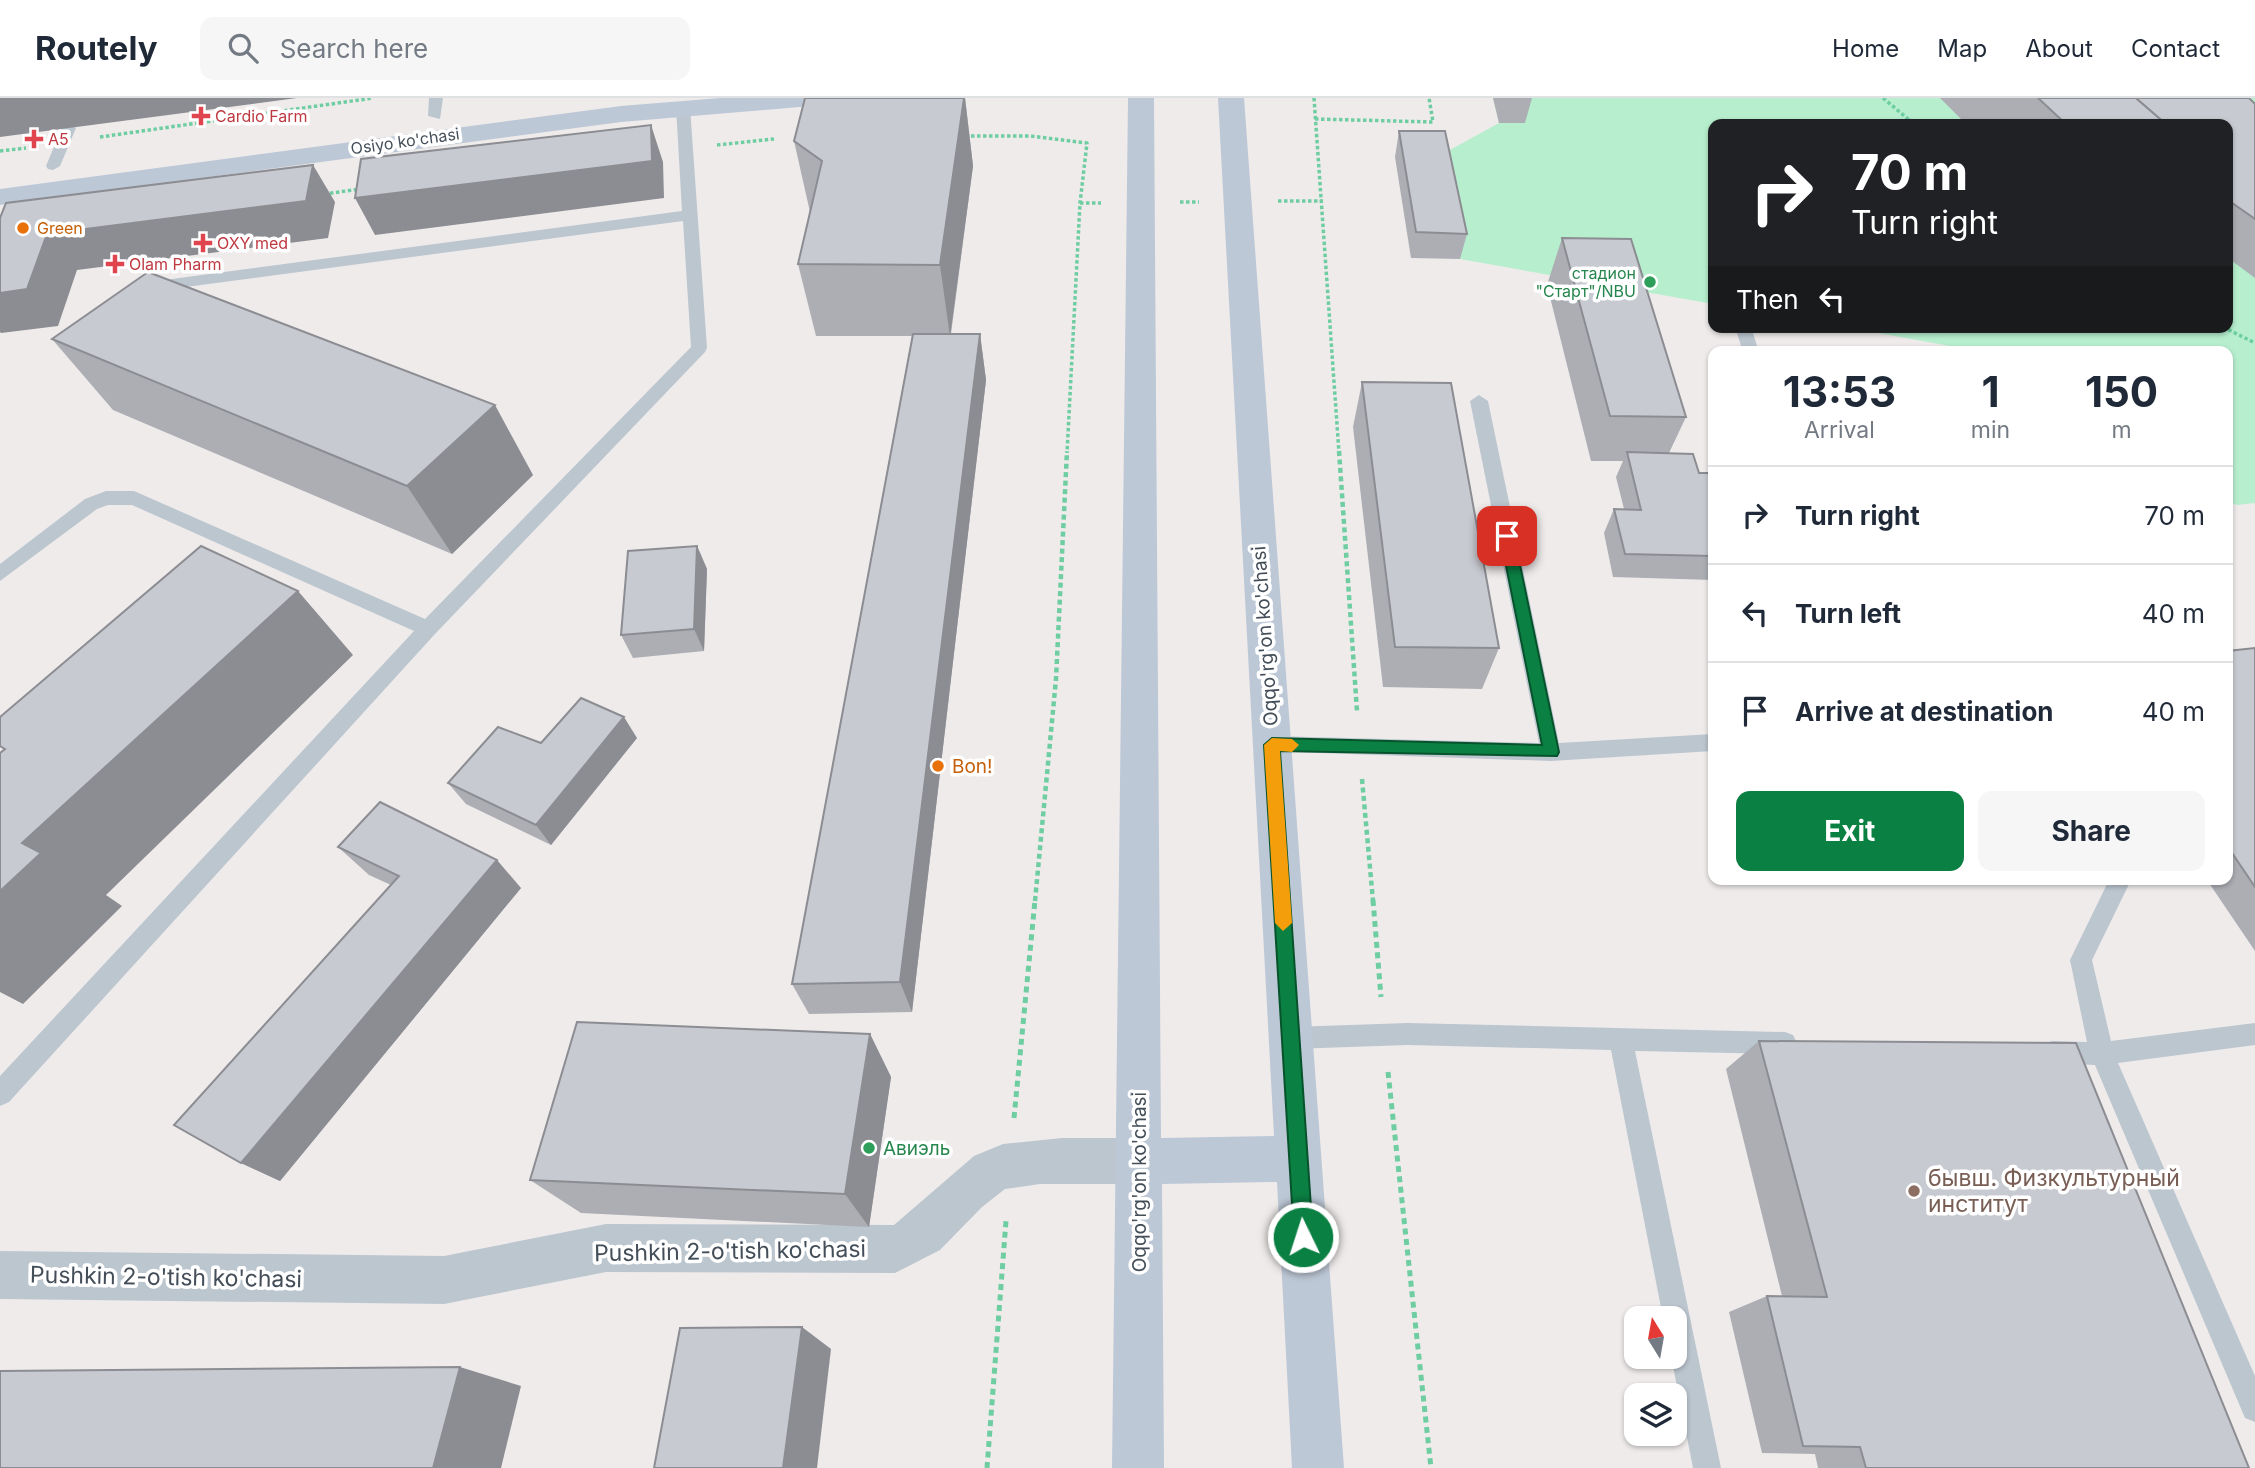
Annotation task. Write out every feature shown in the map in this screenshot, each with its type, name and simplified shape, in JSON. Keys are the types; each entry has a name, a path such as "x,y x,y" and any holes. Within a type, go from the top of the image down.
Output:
{"main road":[{"name":"Osiyo ko'chasi","path":"0,173 62,146 435,107 566,98"},
{"name":"Osiyo ko'chasi","path":"0,197 413,140 683,107 811,98"},
{"name":"Oqqo'rg'on ko'chasi","path":"1138,1468 1141,98"},
{"name":"Oqqo'rg'on ko'chasi","path":"1231,98 1318,1468"},
{"path":"1139,1161 1298,1160"}],"street":[{"name":"Pushkin 2-o'tish ko'chasi","path":"0,1275 444,1280 606,1248 895,1249 916,1242 988,1173 1010,1164 1139,1161"}],"lane":[{"path":"0,1094 428,629 699,348 683,107"},
{"path":"138,288 690,215"},
{"path":"1479,401 1551,752"},
{"path":"0,574 76,513 91,504 120,496 134,498 428,629"},
{"path":"219,564 240,545"},
{"path":"1272,745 1551,752 1708,743"},
{"path":"2118,885 2081,960 2102,1054 2255,1408"},
{"path":"1290,1038 1384,1034 1619,1037 1813,1044"},
{"path":"2033,1051 2102,1054 2255,1034"},
{"path":"1619,1037 1707,1468"}],"path":[{"path":"0,151 62,146 373,98"},
{"path":"1314,98 1359,747 1384,1034 1431,1468"},
{"path":"1315,119 1433,122 1429,98"},
{"path":"1883,98 1908,119"},
{"path":"962,136 1030,136 1087,144 1080,203 1056,679 1010,1164 987,1468"},
{"path":"687,148 783,138"},
{"path":"316,195 368,188"},
{"path":"2233,332 2255,343"}],"green space":[{"name":"стадион \"Старт\"/NBU","path":"1493,98 2255,98 2255,503 2233,504 2233,346 1950,346 1878,333 2233,333 2233,119 1708,119 1708,303 1460,259 1439,156 1499,123"}],"building":[{"path":"805,98 964,98 940,265 798,264 822,161 794,141"},
{"path":"2038,98 2136,98 2160,119 2061,119"},
{"path":"2136,98 2249,98 2255,104 2255,219 2233,204 2233,119 2160,119"},
{"path":"651,125 652,161 355,198 361,159"},
{"path":"1399,131 1445,131 1467,234 1416,232"},
{"path":"313,165 306,201 47,234 27,289 0,293 0,218 6,203"},
{"path":"1562,238 1631,239 1686,417 1610,416"},
{"path":"148,272 495,405 407,486 52,339"},
{"path":"913,334 980,334 900,982 792,984"},
{"path":"1362,382 1451,383 1499,648 1395,647"},
{"path":"1627,452 1693,454 1699,473 1708,473 1708,556 1625,554 1614,509 1641,510"},
{"path":"201,546 298,591 22,843 41,853 0,891 0,753 5,749 0,746 0,717"},
{"path":"697,546 694,629 621,635 628,551"},
{"path":"2255,648 2255,887 2233,854 2233,650"},
{"path":"581,698 624,717 536,825 448,783 498,727 541,743"},
{"path":"380,802 497,860 241,1163 174,1125 399,876 338,847"},
{"path":"577,1022 870,1034 845,1194 530,1180"},
{"name":"бывш. Физкультурный институт","path":"1759,1041 2076,1043 2249,1468 1866,1468 1860,1447 1803,1446 1767,1296 1827,1297"},
{"path":"802,1327 783,1468 654,1468 680,1328"},
{"path":"460,1367 433,1468 0,1468 0,1371"}],"slow traffic":[{"path":"1283,923 1272,745 1292,745"}],"place":[{"name":"Cardio Farm","path":"201,116"},
{"name":"A5","path":"34,139"},
{"name":"Green","path":"23,228"},
{"name":"OXY med","path":"203,243"},
{"name":"Olam Pharm","path":"115,264"},
{"name":"стадион \"Старт\"/NBU","path":"1650,282"},
{"name":"Bon!","path":"938,766"},
{"name":"Авиэль","path":"869,1148"},
{"name":"бывш. Физкультурный институт","path":"1914,1191"}],"route":[{"path":"1303,1237 1272,745 1551,752 1507,536"}]}
